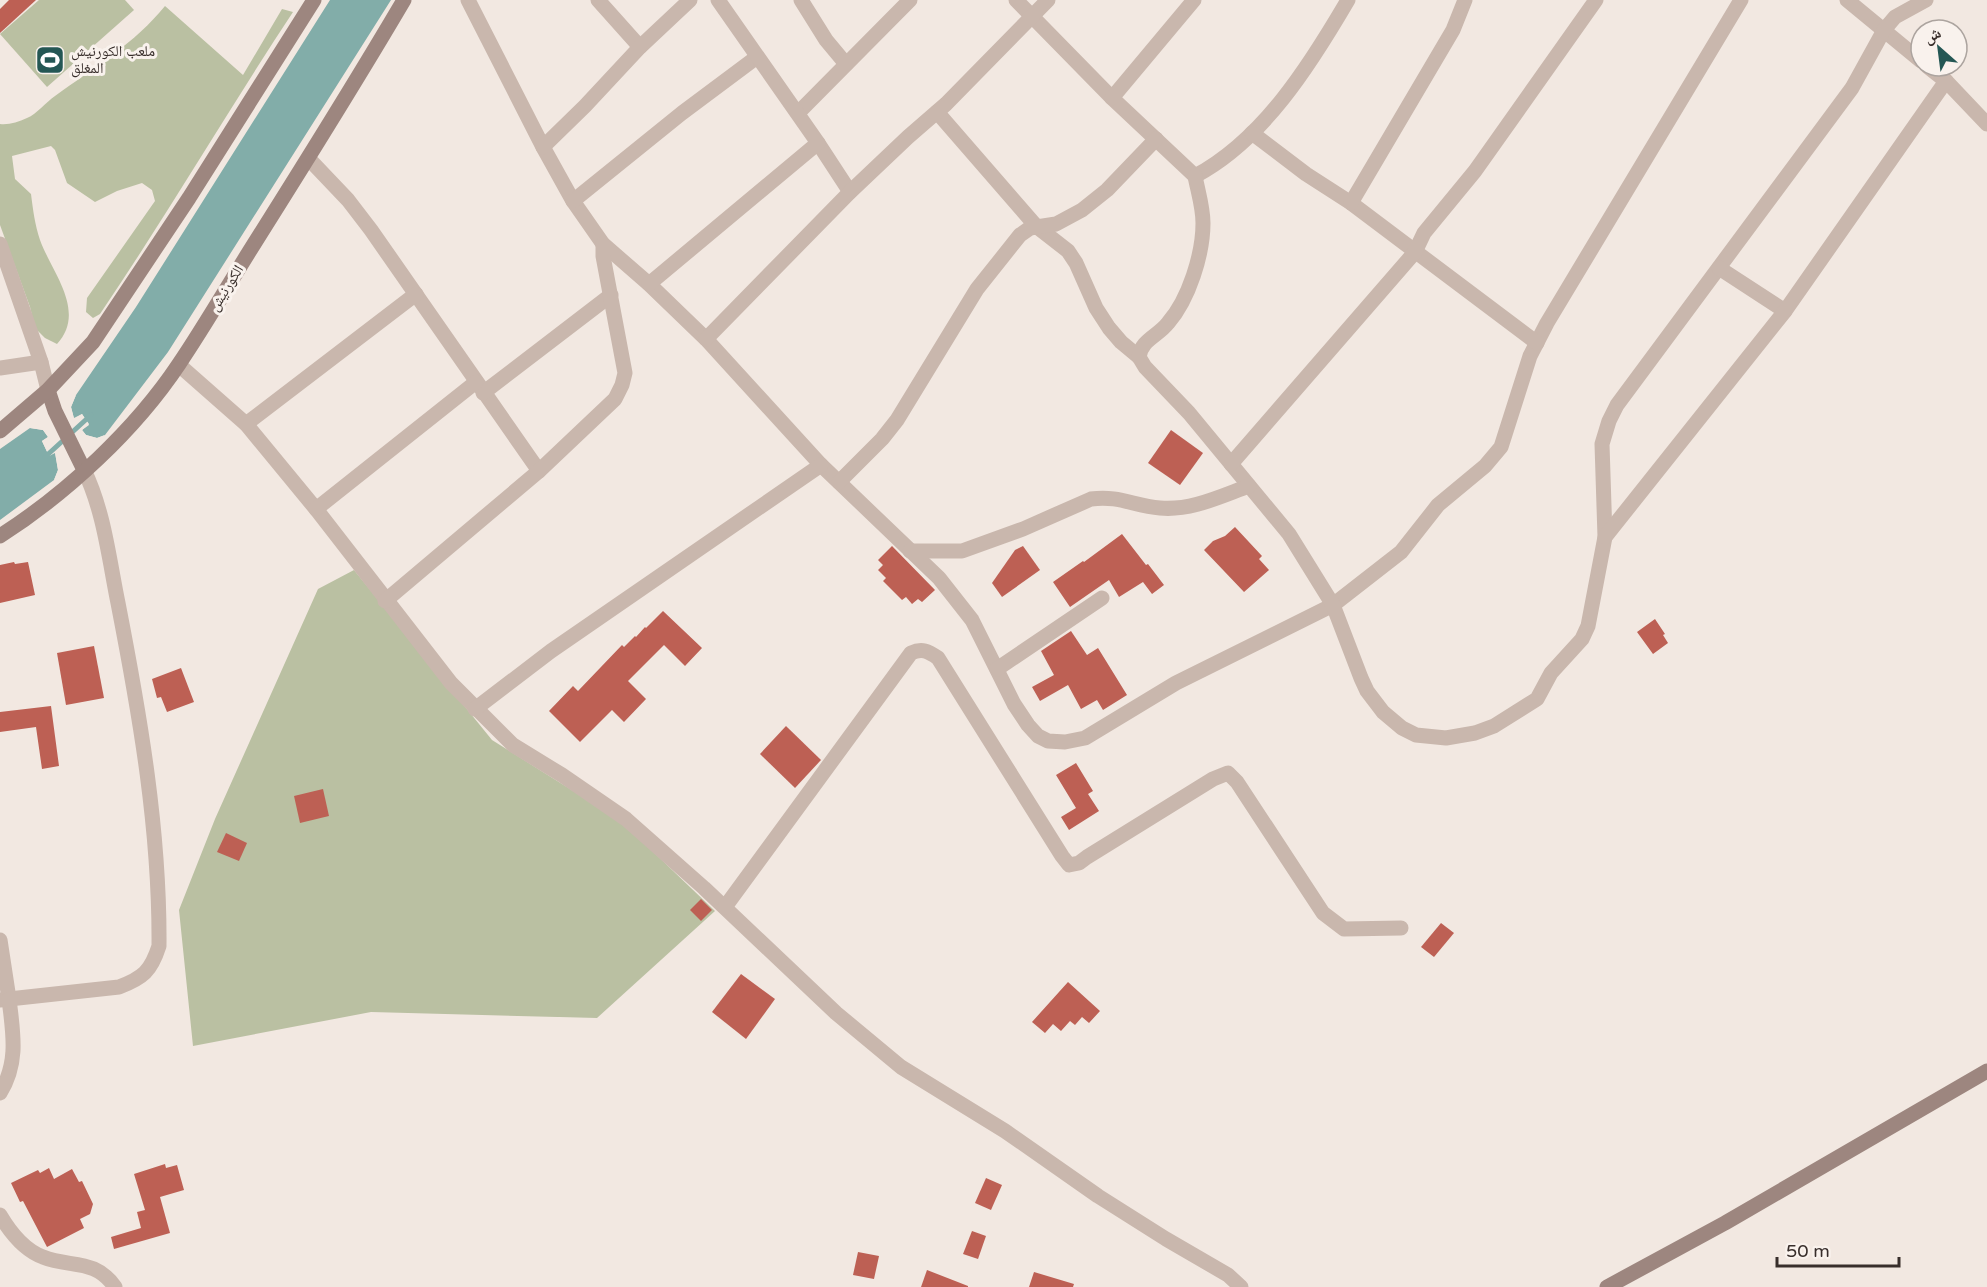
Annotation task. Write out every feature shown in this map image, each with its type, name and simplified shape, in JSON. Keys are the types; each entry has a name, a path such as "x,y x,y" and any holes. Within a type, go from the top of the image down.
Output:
{"main road":[{"path":"0,431 48,390 93,342 189,198 314,0"},
{"name":"الكورنيش","path":"0,536 44,506 82,464 130,426 179,365 309,159 405,0"},
{"path":"48,390 55,411 82,464"},
{"path":"1607,1287 1725,1223 1987,1071"}],"street":[{"path":"468,0 543,147 573,201 603,244 706,339 821,465 939,579 972,620 1014,704 1028,725 1038,736 1048,741 1065,742 1085,738 1176,683 1333,605 1401,552 1438,505 1496,455 1522,378 1537,343 1575,275 1741,0"},
{"path":"598,0 640,47"},
{"path":"543,147 640,47 690,0"},
{"path":"718,0 798,113 850,192"},
{"path":"801,0 826,40 846,64"},
{"path":"798,113 910,0"},
{"path":"1016,0 1112,98 1195,176 1203,223 1202,242 1197,263 1176,312 1168,324 1142,346 1139,357"},
{"path":"706,339 850,192 937,112 1048,0"},
{"path":"1112,98 1194,0"},
{"path":"1195,176 1233,152 1267,118 1304,70 1348,0"},
{"path":"1351,203 1453,30 1465,0"},
{"path":"1231,464 1415,252 1424,233 1476,171 1596,0"},
{"path":"1847,0 1909,51"},
{"path":"937,112 1036,226 1068,251 1076,263 1096,308 1109,328 1139,357 1144,367 1189,413 1289,534 1333,605 1361,678 1374,700 1392,720 1416,735 1446,738 1475,733 1494,726 1537,699 1551,673 1582,639 1592,613 1605,537 1602,444 1617,405 1852,88 1884,30 1895,17 1926,0"},
{"path":"573,201 682,113 757,57"},
{"path":"1942,78 1987,124"},
{"path":"1605,537 1785,311 1946,81"},
{"path":"1252,133 1306,174 1351,203 1537,343"},
{"path":"839,482 882,439 897,420 977,289 1020,235 1036,226 1056,224 1082,210 1107,190 1156,139"},
{"path":"649,284 818,143"},
{"path":"309,159 348,200 417,294 539,471"},
{"path":"0,244 41,362 48,390"},
{"path":"386,601 539,471 615,399 625,373 624,359 603,256 603,244"},
{"path":"1719,268 1785,311"},
{"path":"246,424 417,294"},
{"path":"316,509 611,295"},
{"path":"0,368 41,362"},
{"path":"179,365 246,424 316,509 451,683 513,745 626,819 724,907 836,1013 901,1067 1005,1131 1092,1192 1228,1275 1241,1287"},
{"path":"5,1000 119,987 136,980 147,972 155,959 159,946 154,824 140,730 104,532 95,497 82,464"},
{"path":"475,709 551,651 821,465"},
{"path":"910,551 962,551 1013,533 1091,499 1103,497 1123,499 1146,507 1173,508 1206,501 1249,486"},
{"path":"997,669 1102,598"},
{"path":"724,907 911,653 927,650 938,658 1069,865 1079,863 1213,779 1228,773 1237,782 1323,913 1344,929 1401,928"},
{"path":"0,940 5,1000 14,1041 8,1080 0,1093"},
{"path":"0,1215 12,1233 32,1251 51,1260 73,1262 94,1269 111,1281 115,1287"}],"green space":[{"name":"ملعب الكورنيش المغلق","path":"39,0 125,0 134,10 47,87 0,34"},
{"path":"165,6 243,75 282,9 293,12 125,277 100,314 93,318 86,312 87,298 155,201 152,190 142,183 117,191 95,202 67,183 55,150 51,146 12,156 15,179 31,194 40,240 59,279 68,305 69,318 65,331 57,344 45,338 35,328 30,307 0,225 0,124 17,122 34,114 141,32"},
{"path":"354,570 492,740 621,821 715,911 597,1018 371,1012 193,1046 179,910 215,819 318,589"}],"water":[{"path":"330,0 391,0 168,352 105,435 97,438 86,435 82,430 89,424 82,414 74,419 71,407 76,395 136,307"},
{"path":"30,428 43,430 48,437 42,441 49,456 55,452 58,470 54,480 0,520 0,449"}],"pier":[{"path":"76,395 71,407 74,418 82,414 89,425 82,430 86,435 97,438 105,435 97,441 79,432 79,428 85,424 81,418 75,422 71,420 68,407"},
{"path":"34,425 44,428 51,436 46,442 50,452 55,449 58,451 61,471 54,480 58,470 55,453 49,456 42,441 48,437 43,430 30,428"}],"building":[{"path":"9,0 36,0 0,33 0,9"},
{"path":"1171,430 1203,453 1180,485 1148,463"},
{"path":"1235,527 1262,556 1259,559 1269,570 1244,592 1204,550 1213,541 1225,536"},
{"path":"1122,534 1164,585 1152,594 1143,582 1119,597 1109,580 1070,607 1053,582"},
{"path":"892,546 935,590 922,602 918,599 912,604 906,597 902,600 883,581 886,578 878,570 883,565 878,560"},
{"path":"1023,546 1040,570 1002,597 992,583 1015,550"},
{"path":"14,562 15,564 28,562 35,595 0,603 0,565"},
{"path":"663,611 702,648 685,666 664,645 628,681 646,699 624,722 612,710 580,742 549,711 573,686 578,691 622,645 624,647"},
{"path":"1655,619 1668,643 1653,654 1637,632"},
{"path":"1071,631 1087,655 1098,648 1127,695 1103,710 1097,700 1081,709 1068,685 1040,701 1032,687 1054,675 1041,651"},
{"path":"94,646 104,698 66,705 57,653"},
{"path":"181,668 194,702 167,712 161,697 157,698 152,679"},
{"path":"51,706 59,766 42,769 36,727 0,732 0,712"},
{"path":"786,726 821,760 795,788 760,754"},
{"path":"1076,763 1093,791 1088,794 1099,811 1069,830 1061,817 1076,808 1056,775"},
{"path":"323,789 329,816 300,823 294,796"},
{"path":"226,833 247,843 239,861 217,852"},
{"path":"701,899 712,910 701,921 690,910"},
{"path":"1441,923 1454,933 1434,957 1421,947"},
{"path":"741,974 775,999 746,1039 712,1012"},
{"path":"1068,982 1100,1011 1089,1023 1082,1017 1075,1025 1070,1021 1061,1031 1053,1024 1045,1033 1032,1022"},
{"path":"165,1164 166,1168 177,1165 184,1190 160,1197 170,1233 114,1249 111,1237 141,1228 137,1212 145,1210 134,1174"},
{"path":"49,1168 54,1179 72,1169 79,1182 82,1181 93,1204 90,1214 80,1219 84,1228 47,1247 11,1183 38,1170 40,1173"},
{"path":"986,1178 1002,1185 991,1210 975,1203"},
{"path":"972,1231 986,1236 978,1259 963,1254"},
{"path":"858,1252 879,1256 874,1279 853,1275"},
{"path":"927,1270 968,1286 968,1287 921,1287"},
{"path":"1034,1272 1074,1284 1073,1287 1029,1287"}],"waterway":[{"path":"45,457 91,415"}],"place":[{"name":"ملعب الكورنيش المغلق","path":"50,60"}]}
